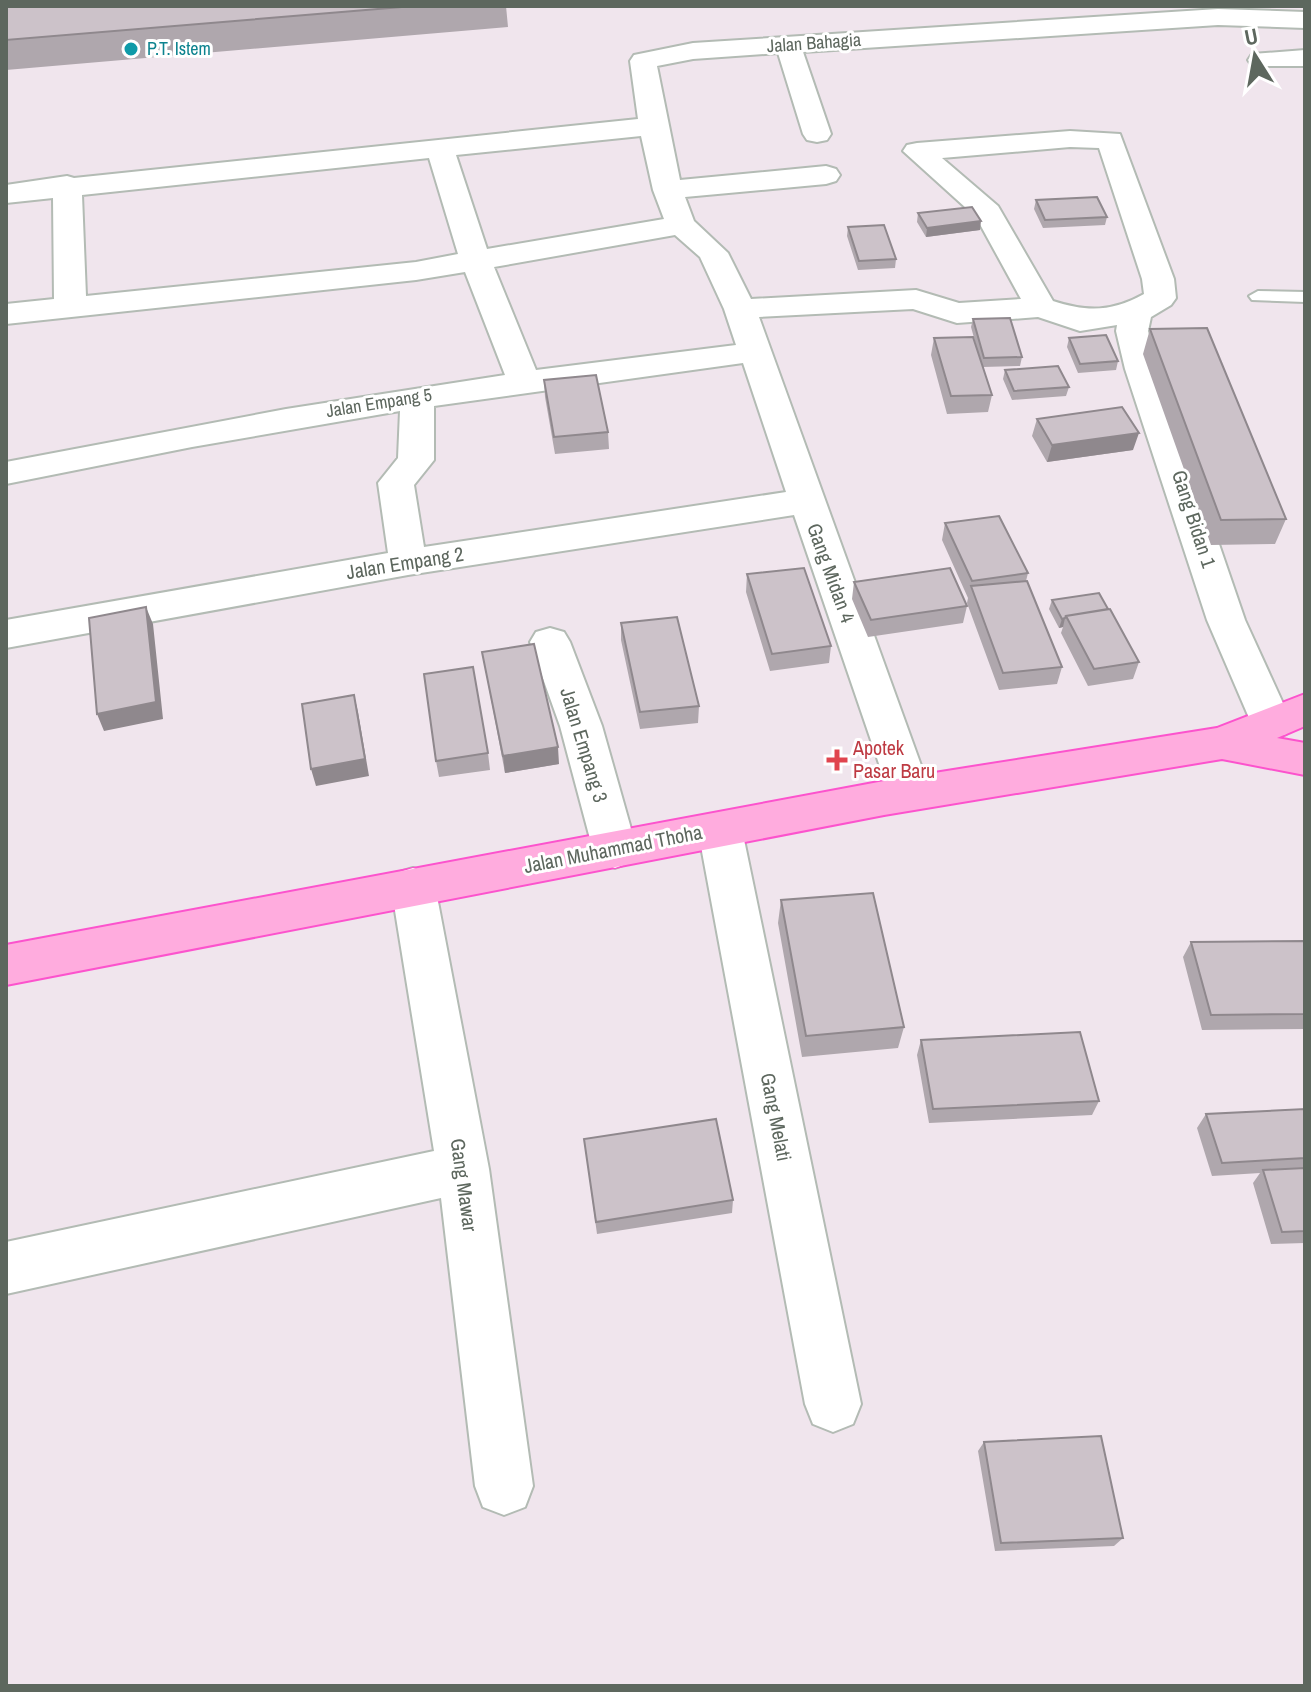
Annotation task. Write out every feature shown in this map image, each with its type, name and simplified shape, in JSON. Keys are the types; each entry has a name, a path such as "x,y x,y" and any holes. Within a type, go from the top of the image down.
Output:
{"main road":[{"name":"Jalan Muhammad Thoha","path":"6,965 910,793 1222,743 1288,716"},
{"name":"Jalan Muhammad Thoha","path":"1222,743 1305,759"}],"street":[{"path":"998,6 1013,31"},
{"path":"858,40 865,9"},
{"name":"Jalan Bahagia","path":"756,352 740,309 713,253 681,225 668,190 653,126 643,61 693,51 1218,17 1246,11 1305,20"},
{"path":"1218,17 1252,53 1305,58"},
{"path":"788,45 817,134"},
{"path":"6,194 67,185 653,126"},
{"path":"740,309 916,299 957,313 1041,307 1080,321 1136,312 1160,298 1158,279 1110,140 1070,139 917,151 988,212 1041,307"},
{"path":"440,148 475,259 524,381"},
{"path":"668,190 826,175"},
{"path":"67,185 70,306"},
{"path":"6,314 416,271 681,225"},
{"name":"Gang Bidan 1","path":"1136,312 1132,331 1142,369 1226,620 1288,716"},
{"name":"Jalan Empang 5","path":"6,473 165,439 417,397 756,352"},
{"name":"Gang Midan 4","path":"756,352 910,793"},
{"path":"408,562 396,483 416,460 417,397"},
{"name":"Jalan Empang 2","path":"6,634 408,562 806,501"},
{"name":"Jalan Empang 3","path":"550,642 581,726 615,850"},
{"name":"Gang Melati","path":"720,830 833,1404"},
{"name":"Gang Mawar","path":"413,886 463,1169 504,1486"},
{"path":"6,1268 463,1169"}],"lane":[{"path":"1258,296 1305,297"}],"building":[{"path":"6,6 414,6 6,40"},
{"path":"1097,197 1107,217 1045,220 1036,200"},
{"path":"972,207 981,221 927,228 918,213"},
{"path":"884,225 896,259 859,261 848,227"},
{"path":"1010,318 1022,357 984,358 973,319"},
{"path":"1207,328 1286,519 1221,520 1150,329"},
{"path":"1106,335 1118,361 1080,364 1069,338"},
{"path":"973,337 992,395 951,396 934,338"},
{"path":"1058,366 1069,387 1014,391 1005,370"},
{"path":"596,375 608,432 554,437 544,380"},
{"path":"1122,407 1139,433 1052,445 1037,419"},
{"path":"999,516 1028,573 972,581 945,523"},
{"path":"804,568 831,646 772,654 747,574"},
{"path":"950,568 967,606 871,620 854,582"},
{"path":"1027,581 1062,667 1003,673 971,586"},
{"path":"1099,593 1108,609 1062,619 1052,600"},
{"path":"146,607 156,702 97,714 89,618"},
{"path":"1110,609 1139,662 1094,669 1066,616"},
{"path":"677,617 699,706 640,712 621,623"},
{"path":"534,644 558,747 503,756 482,652"},
{"path":"473,667 488,753 436,761 424,674"},
{"path":"354,695 365,759 311,769 302,704"},
{"path":"873,893 904,1027 806,1036 781,900"},
{"path":"1305,941 1305,1014 1211,1015 1191,942"},
{"path":"1080,1032 1099,1101 933,1109 921,1040"},
{"path":"1305,1109 1305,1158 1222,1163 1206,1114"},
{"path":"716,1119 733,1200 596,1222 584,1139"},
{"path":"1305,1168 1305,1231 1282,1232 1263,1170"},
{"path":"1101,1436 1123,1538 1001,1543 984,1442"}],"place":[{"name":"P.T. Istem","path":"131,49"},
{"name":"Apotek Pasar Baru","path":"837,760"}]}
